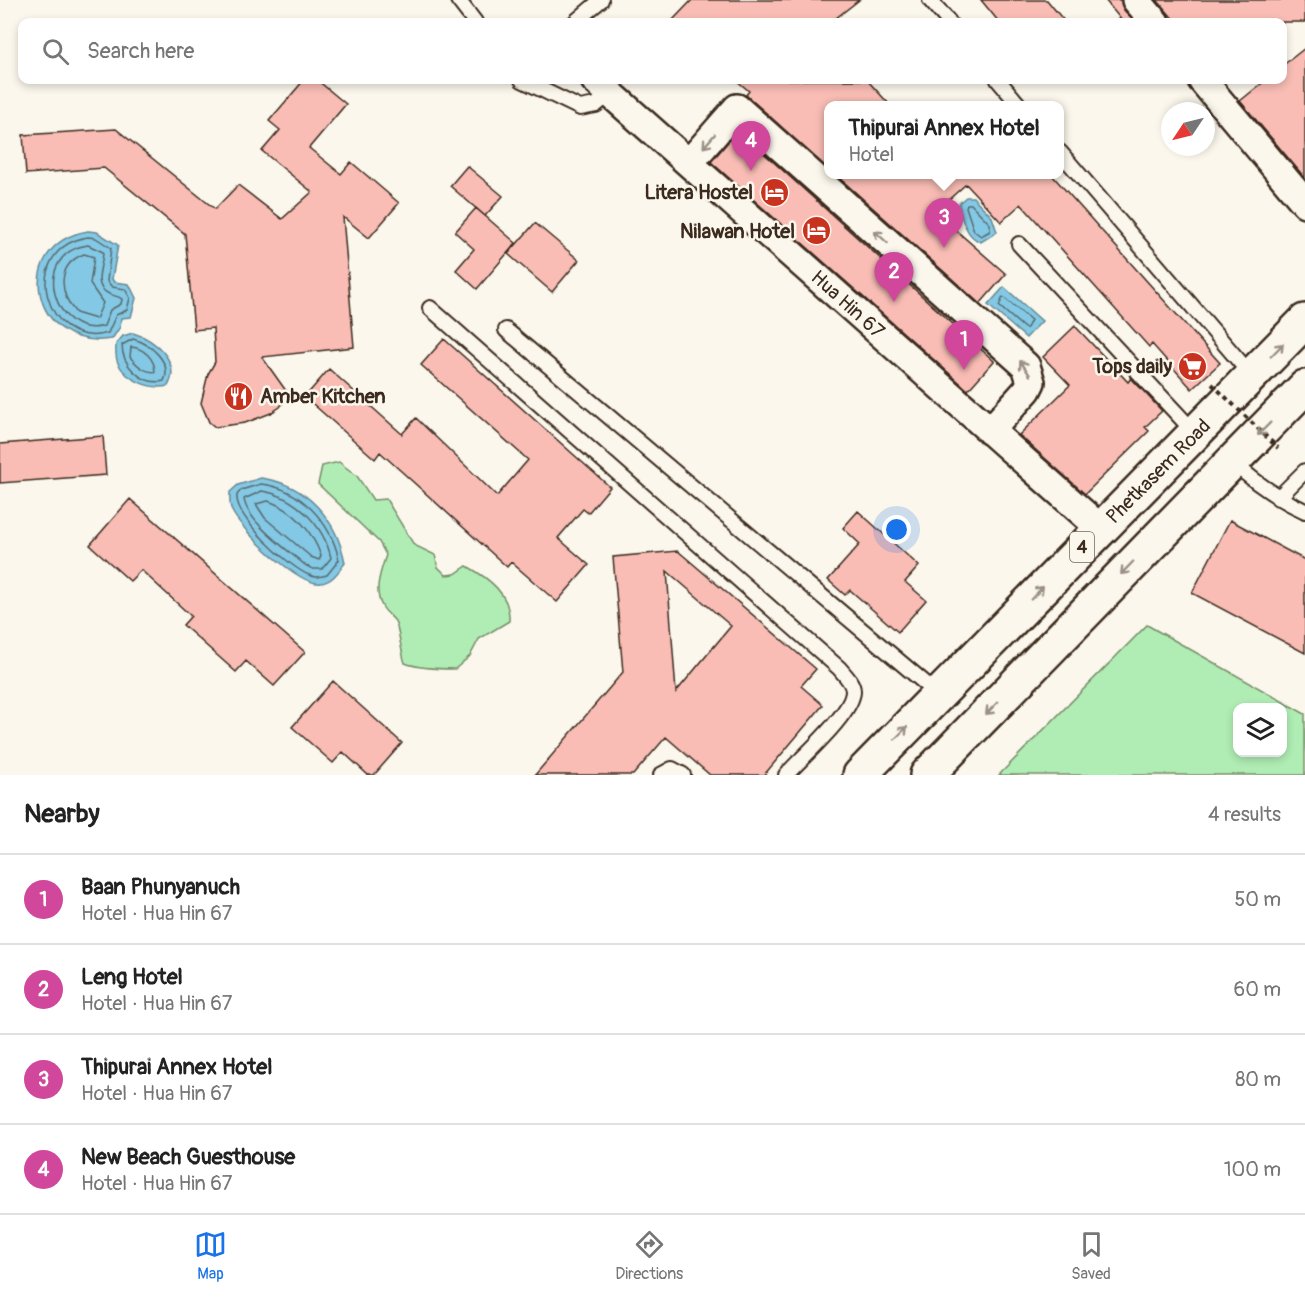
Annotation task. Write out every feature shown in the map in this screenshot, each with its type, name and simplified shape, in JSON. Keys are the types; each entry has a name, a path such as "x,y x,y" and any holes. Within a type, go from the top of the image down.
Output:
{"main road":[{"name":"Phetkasem Road","path":"860,775 1305,321"},
{"name":"4","path":"927,775 1305,387"}],"street":[{"path":"1136,0 1152,18"},
{"path":"1205,84 1305,203"},
{"name":"Hua Hin 67","path":"603,86 1100,528"},
{"path":"689,163 737,108 1026,366 1031,382 1027,390 990,431"}],"lane":[{"path":"458,0 472,18"},
{"path":"580,18 601,0"},
{"path":"930,0 946,18"},
{"path":"530,84 580,108 596,105 603,86"},
{"path":"1002,84 1016,101"},
{"path":"1064,158 1252,376"},
{"path":"1019,244 1195,434"},
{"path":"430,308 839,668 850,681 854,690 852,700 838,719 786,775"},
{"path":"506,330 938,694"},
{"path":"1232,460 1255,482 1278,498 1305,510"},
{"path":"1278,498 1305,471"},
{"path":"661,775 672,769 683,775"}],"path":[{"path":"1212,384 1278,448"}],"green space":[{"path":"339,462 357,476 373,500 386,499 414,545 435,555 438,567 446,575 455,574 467,566 483,576 502,595 509,611 509,621 479,639 470,656 455,669 423,667 405,663 395,621 379,600 379,580 386,555 379,542 318,484 322,466"},
{"path":"1147,625 1285,703 1233,703 1233,757 1287,757 1287,704 1305,714 1305,775 999,775"}],"water":[{"path":"966,197 973,197 992,217 997,232 981,242 968,232 961,214 959,203"},
{"path":"88,231 97,232 118,245 112,279 114,282 129,284 136,298 131,317 121,318 120,327 112,339 85,339 63,329 48,314 40,295 40,274 47,255 63,240"},
{"path":"1004,287 1042,321 1026,338 988,305"},
{"path":"133,333 157,346 169,360 171,377 168,386 146,385 139,382 127,374 118,363 116,344 123,336"},
{"path":"261,478 292,488 317,506 327,518 341,547 345,563 332,578 321,583 311,582 299,576 258,543 238,520 231,509 230,492 238,485"}],"building":[{"path":"692,0 859,0 836,18 675,18"},
{"path":"981,0 1047,0 1062,18 996,18"},
{"path":"1105,0 1121,0 1124,10 1131,18 1120,18"},
{"path":"1157,0 1305,0 1305,22 1287,22 1287,18 1173,18"},
{"path":"1305,48 1305,178 1240,101 1261,84 1287,84 1287,62"},
{"path":"301,84 322,84 346,104 309,148 341,174 351,162 399,203 369,238 343,217 354,347 262,357 289,395 280,407 271,413 245,423 215,427 209,422 201,403 208,374 215,362 213,328 194,330 185,234 104,168 26,174 23,135 116,129 215,209 238,185 282,219 312,192 262,151 280,130 269,121"},
{"path":"741,84 871,84 886,101 824,101 824,165 746,95 749,91"},
{"path":"738,130 994,361 968,390 711,162"},
{"path":"467,166 503,196 485,216 450,186"},
{"path":"841,179 1055,179 1220,363 1192,389 1152,344 1149,347 1021,204 1001,222 966,184 935,212 1006,274 980,304"},
{"path":"476,208 516,243 477,289 456,270 474,249 455,232"},
{"path":"535,223 579,260 552,292 508,254"},
{"path":"1075,326 1128,382 1131,378 1162,411 1145,427 1149,431 1085,494 1019,435 1070,385 1043,357"},
{"path":"444,339 610,487 588,513 583,509 558,538 589,565 557,602 511,562 507,567 380,452 375,459 305,397 329,369 402,434 416,418 497,496 528,460 421,365"},
{"path":"103,436 106,475 0,483 0,444"},
{"path":"130,499 305,652 274,686 246,661 236,672 183,625 191,616 141,570 130,581 90,545"},
{"path":"858,511 919,566 905,582 926,600 898,632 850,590 845,595 828,580 860,544 843,528"},
{"path":"1230,520 1305,560 1305,653 1192,593"},
{"path":"678,551 816,669 801,686 823,705 764,775 710,775 666,737 633,775 535,775 623,672 613,557","holes":["667,571 731,626 676,692"]},
{"path":"333,681 402,743 374,775 368,775 343,752 333,763 292,727"}],"place":[{"name":"New Beach Guesthouse","path":"751,171"},
{"name":"Litera Hostel","path":"774,192"},
{"name":"Nilawan Hotel","path":"816,231"},
{"name":"Thipurai Annex Hotel","path":"944,248"},
{"name":"Leng Hotel","path":"894,302"},
{"name":"Tops daily","path":"1193,366"},
{"name":"Baan Phunyanuch","path":"964,370"},
{"name":"Amber Kitchen","path":"239,396"}]}
